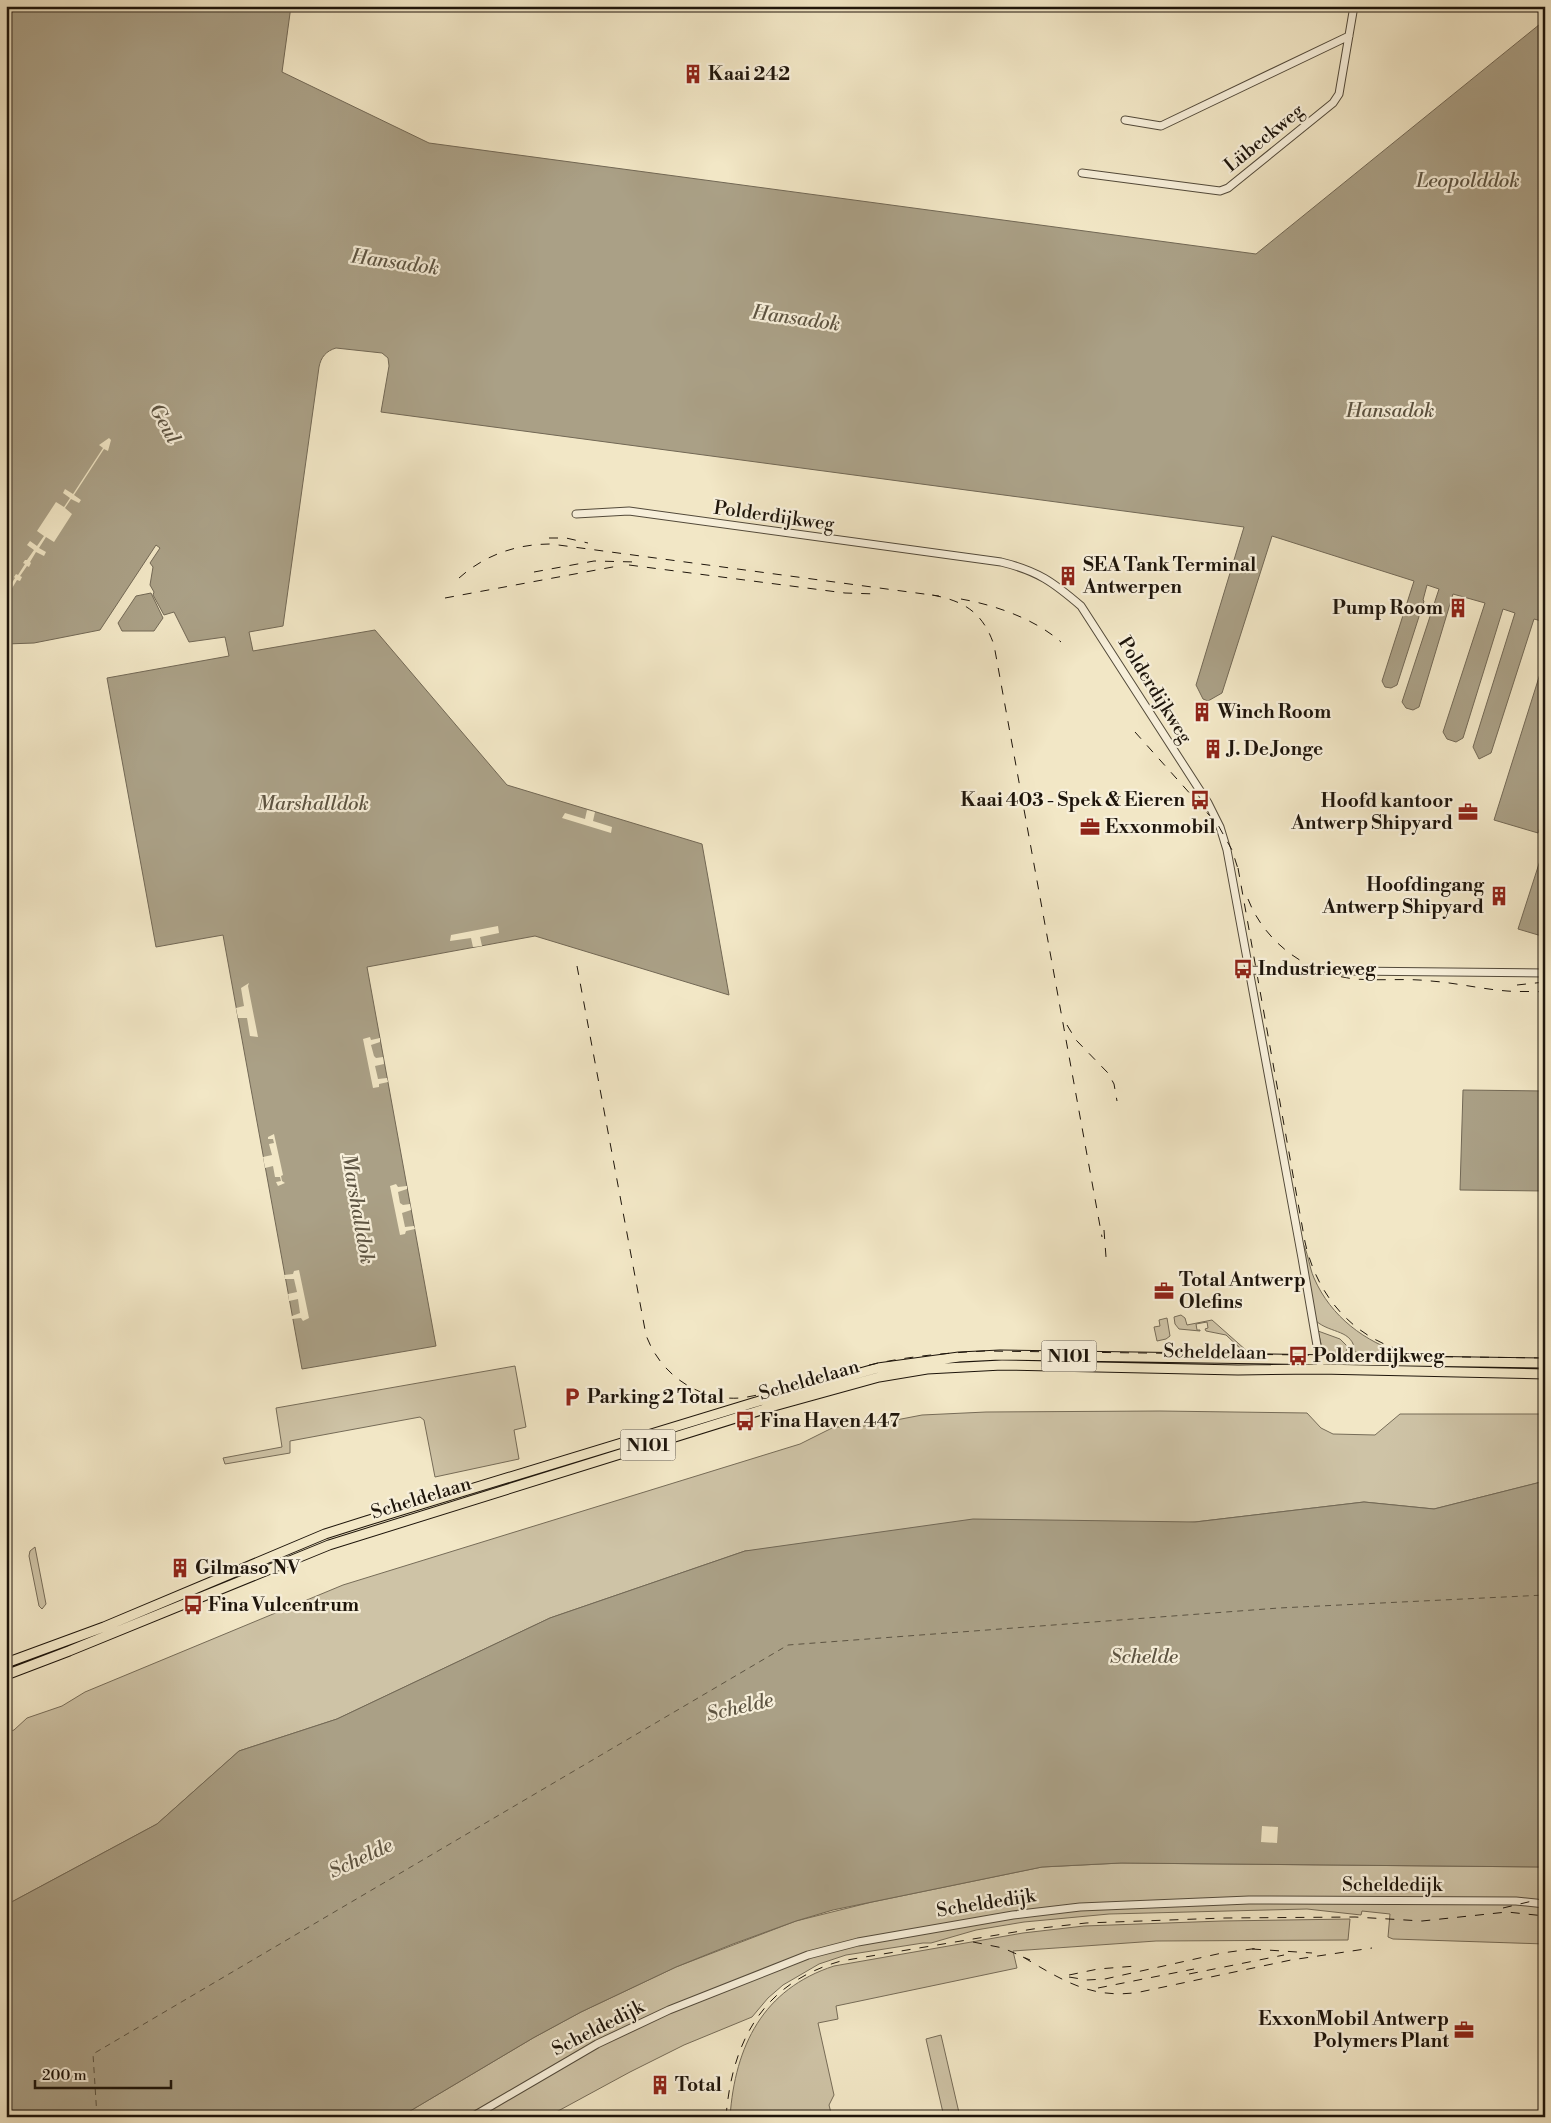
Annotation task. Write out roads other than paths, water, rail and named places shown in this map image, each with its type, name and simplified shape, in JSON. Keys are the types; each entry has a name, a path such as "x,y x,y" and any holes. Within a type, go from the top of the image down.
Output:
{"main road":[{"name":"Scheldelaan","path":"6,1663 106,1631 329,1545 631,1450 718,1419 878,1368 959,1357 1000,1355 1239,1359 1545,1374"},
{"path":"1142,1358 1148,1367"},
{"path":"1238,1370 1239,1359"},
{"name":"Scheldelaan","path":"773,1402 879,1377 927,1369 1002,1365 1238,1370 1320,1364 1545,1363"},
{"name":"Scheldelaan","path":"6,1675 235,1571 325,1534 628,1441 718,1419"},
{"path":"628,1441 631,1450"},
{"path":"235,1571 239,1580"}],"street":[{"path":"1126,120 1162,126 1349,36 1354,6"},
{"name":"Lübeckweg","path":"1082,173 1220,191 1228,188 1326,109 1339,94 1349,36"},
{"name":"Polderdijkweg","path":"576,514 629,511 1001,562 1030,570 1056,584 1081,606 1160,723 1208,803 1220,827 1226,850 1320,1364"},
{"path":"1248,970 1545,973"},
{"name":"Scheldedijk","path":"472,2117 597,2044 669,2010 808,1955 911,1931 1056,1909 1129,1904 1249,1900 1509,1901 1545,1904"}],"water":[{"path":"6,6 291,6 282,72 429,143 1256,254 1545,20 1545,622 1534,619 1491,753 1479,759 1473,747 1515,613 1503,609 1463,738 1456,742 1447,739 1443,732 1485,603 1453,594 1419,707 1413,710 1406,708 1402,702 1439,589 1427,585 1424,601 1397,685 1391,688 1385,687 1382,681 1414,581 1272,536 1222,693 1208,701 1203,699 1196,685 1244,527 381,412 389,366 388,358 382,353 336,348 329,351 321,360 319,367 283,626 249,632 253,651 375,630 507,785 702,844 729,995 535,936 367,967 436,1346 302,1369 223,935 156,947 107,678 229,656 225,637 189,642 174,612 164,615 153,595 154,592 150,585 153,567 150,563 160,548 156,545 100,630 34,643 6,644 6,414 11,406 6,400"},
{"path":"151,593 163,618 154,631 122,631 118,623 136,596"},
{"path":"1545,658 1545,812 1538,833 1494,820"},
{"path":"1545,845 1545,937 1518,929"},
{"path":"1463,1090 1545,1091 1545,1191 1460,1190"},
{"name":"Schelde","path":"1545,1481 1545,1867 1121,1863 1042,1867 833,1910 733,1944 676,1967 581,2012 533,2038 400,2117 6,2117 6,1905 157,1824 239,1751 337,1719 550,1618 745,1551 973,1519 1195,1522 1364,1502 1434,1509"}],"railway":[{"path":"549,538 566,538 588,543"},
{"path":"459,578 479,563 502,552 526,546 551,544 939,596"},
{"path":"534,572 594,561 636,562"},
{"path":"629,565 845,593 877,594"},
{"path":"445,598 618,566"},
{"path":"932,595 954,601 971,610 990,634 994,645 1102,1237"},
{"path":"961,599 1014,614 1039,626 1061,642"},
{"path":"1135,732 1218,825 1232,850 1240,875"},
{"path":"1238,868 1305,1242 1311,1262 1318,1280 1340,1312 1370,1336 1407,1352"},
{"path":"1248,899 1265,929 1277,942 1290,954 1321,971 1365,980 1422,980 1497,990 1545,992"},
{"path":"577,966 646,1335 652,1349 661,1362 671,1373 695,1390 724,1398 740,1398 754,1396 827,1375 891,1361 938,1354 985,1351 1545,1358"},
{"path":"1517,985 1545,982"},
{"path":"1067,1025 1076,1040 1108,1073 1114,1084 1117,1101"},
{"path":"1104,1230 1106,1257"},
{"path":"1503,1908 1545,1898"},
{"path":"726,2117 729,2089 736,2064 744,2040 756,2019 772,2000 791,1984 814,1971 841,1961 1033,1929 1086,1923 1225,1918 1355,1917 1422,1921 1507,1912 1545,1916"},
{"path":"973,1942 1003,1948 1030,1960"},
{"path":"1069,1977 1087,1980 1105,1979 1222,1953 1259,1948"},
{"path":"1023,1957 1078,1986 1092,1991 1123,1994 1291,1960 1372,1948"},
{"path":"1252,1949 1312,1953"},
{"path":"1189,1974 1284,1955"},
{"path":"1069,1975 1098,1969 1136,1966"},
{"path":"1098,1988 1194,1969"}],"place":[{"name":"Kaai 242","path":"693,74"},
{"name":"SEA Tank Terminal Antwerpen","path":"1068,576"},
{"name":"Pump Room","path":"1458,608"},
{"name":"Winch Room","path":"1202,712"},
{"name":"J. De Jonge","path":"1213,749"},
{"name":"Kaai 403 - Spek & Eieren","path":"1200,800"},
{"name":"Hoofd kantoor Antwerp Shipyard","path":"1468,812"},
{"name":"Exxonmobil","path":"1090,827"},
{"name":"Hoofdingang Antwerp Shipyard","path":"1499,896"},
{"name":"Industrieweg","path":"1243,969"},
{"name":"Total Antwerp Olefins","path":"1164,1291"},
{"name":"Polderdijkweg","path":"1298,1356"},
{"name":"Parking 2 Total","path":"572,1397"},
{"name":"Fina Haven 447","path":"745,1421"},
{"name":"Gilmaso NV","path":"180,1568"},
{"name":"Fina Vulcentrum","path":"193,1605"},
{"name":"ExxonMobil Antwerp Polymers Plant","path":"1464,2030"},
{"name":"Total","path":"660,2085"}],"water label":[{"name":"Leopolddok","path":"1468,181"},
{"name":"Hansadok","path":"395,263"},
{"name":"Hansadok","path":"796,319"},
{"name":"Hansadok","path":"1390,411"},
{"name":"Geul","path":"164,424"},
{"name":"Marshalldok","path":"313,804"},
{"name":"Marshalldok","path":"357,1209"}]}
